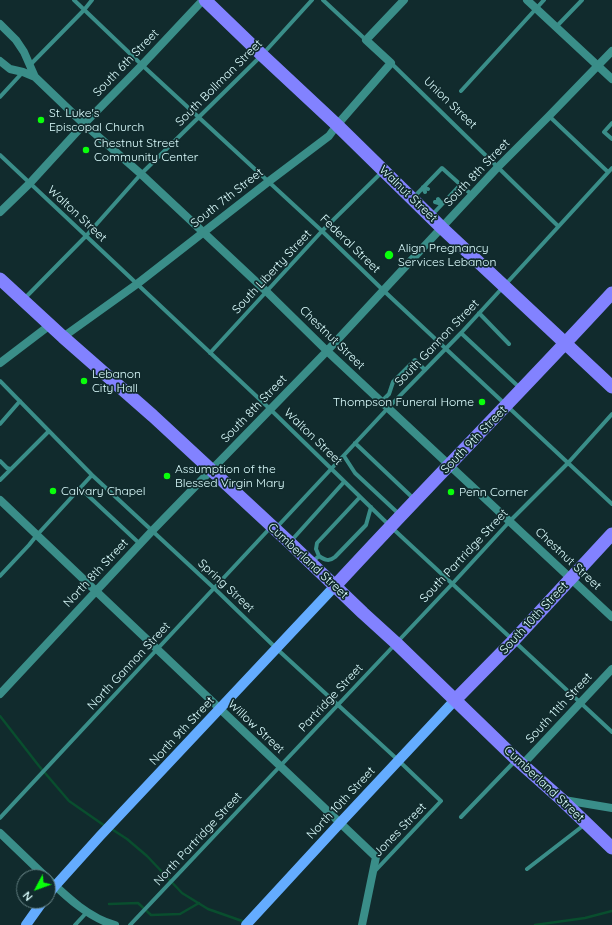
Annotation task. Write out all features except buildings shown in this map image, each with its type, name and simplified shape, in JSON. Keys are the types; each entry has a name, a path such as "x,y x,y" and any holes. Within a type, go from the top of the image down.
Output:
{"highway":[{"name":"Walnut Street","path":"204,0 384,170 430,217 612,387"},
{"name":"Cumberland Street","path":"0,279 153,416 273,528 289,542 315,560 335,586 519,762 608,842"},
{"name":"South 9th Street","path":"335,586 390,526 449,466 612,293"},
{"name":"South 10th Street","path":"455,700 513,641 612,534"}],"main road":[{"name":"North 9th Street","path":"56,878 113,823 335,586"},
{"name":"North 10th Street","path":"249,922 455,700"},
{"path":"26,925 37,909"}],"street":[{"name":"South 6th Street","path":"0,212 30,183 84,124 204,0"},
{"path":"366,40 404,0"},
{"path":"527,0 612,80"},
{"name":"Chestnut Street","path":"0,24 16,40 24,52 35,77"},
{"name":"Union Street","path":"366,40 391,63"},
{"name":"South 8th Street","path":"211,470 327,351 498,168 612,51"},
{"name":"Chestnut Street","path":"0,61 10,69 35,77 84,124 141,174 203,232 381,402 612,617"},
{"name":"South 7th Street","path":"63,337 137,284 329,136 391,63"},
{"path":"0,363 50,325"},
{"name":"North 8th Street","path":"0,694 152,530 211,470"},
{"name":"Willow Street","path":"0,500 376,857 362,925"},
{"name":"South 11th Street","path":"519,762 580,703 612,669"},
{"path":"561,799 612,808"},
{"path":"0,833 38,869"},
{"path":"56,887 87,912 115,925"}],"lane":[{"name":"Federal Street","path":"74,0 612,504"},
{"path":"0,97 92,0"},
{"name":"South Bollman Street","path":"23,300 86,236 141,174 262,55 312,0"},
{"name":"Union Street","path":"323,0 366,40"},
{"path":"461,92 544,0"},
{"path":"556,27 582,0"},
{"name":"Union Street","path":"391,63 558,226"},
{"path":"549,116 608,172"},
{"path":"612,123 604,132 612,139"},
{"name":"Walton Street","path":"0,155 270,409 390,526 612,732"},
{"path":"412,198 442,168 472,196"},
{"name":"South Gannon Street","path":"273,528 332,469 388,408 461,333 612,168"},
{"name":"South Liberty Street","path":"210,354 322,232 384,170"},
{"path":"430,217 460,185"},
{"path":"423,187 427,191"},
{"path":"437,200 442,204"},
{"path":"479,313 509,344"},
{"path":"461,333 521,390"},
{"path":"381,402 389,394 393,382 415,360 425,370"},
{"name":"Spring Street","path":"1,384 20,401 92,475 215,588 277,649 441,801"},
{"path":"0,424 20,401"},
{"name":"South Partridge Street","path":"396,643 612,414"},
{"path":"0,480 49,431"},
{"path":"355,443 416,500"},
{"path":"344,456 355,473 400,516"},
{"path":"0,461 10,469"},
{"path":"0,576 92,475"},
{"path":"289,542 344,482"},
{"path":"80,488 140,544"},
{"path":"360,497 317,543 315,560 332,560 366,524 371,507"},
{"name":"North Gannon Street","path":"0,818 273,528"},
{"name":"Partridge Street","path":"280,766 396,643"},
{"path":"461,817 519,762"},
{"name":"North Partridge Street","path":"130,925 280,766"},
{"name":"Jones Street","path":"373,872 441,801"},
{"path":"527,869 586,823"},
{"path":"75,925 87,912"}],"waterway":[{"path":"0,716 39,766 69,801 105,826"},
{"path":"110,828 127,839 147,856 182,893 208,909 245,922"},
{"path":"109,904 138,903 151,915 180,914 199,903"},
{"path":"535,925 585,918 612,911"}],"place":[{"name":"St. Luke's Episcopal Church","path":"41,120"},
{"name":"Chestnut Street Community Center","path":"86,150"},
{"name":"Align Pregnancy Services Lebanon","path":"389,255"},
{"name":"Lebanon City Hall","path":"84,381"},
{"name":"Thompson Funeral Home","path":"482,402"},
{"name":"Assumption of the Blessed Virgin Mary","path":"167,476"},
{"name":"Calvary Chapel","path":"53,491"},
{"name":"Penn Corner","path":"451,492"}]}
